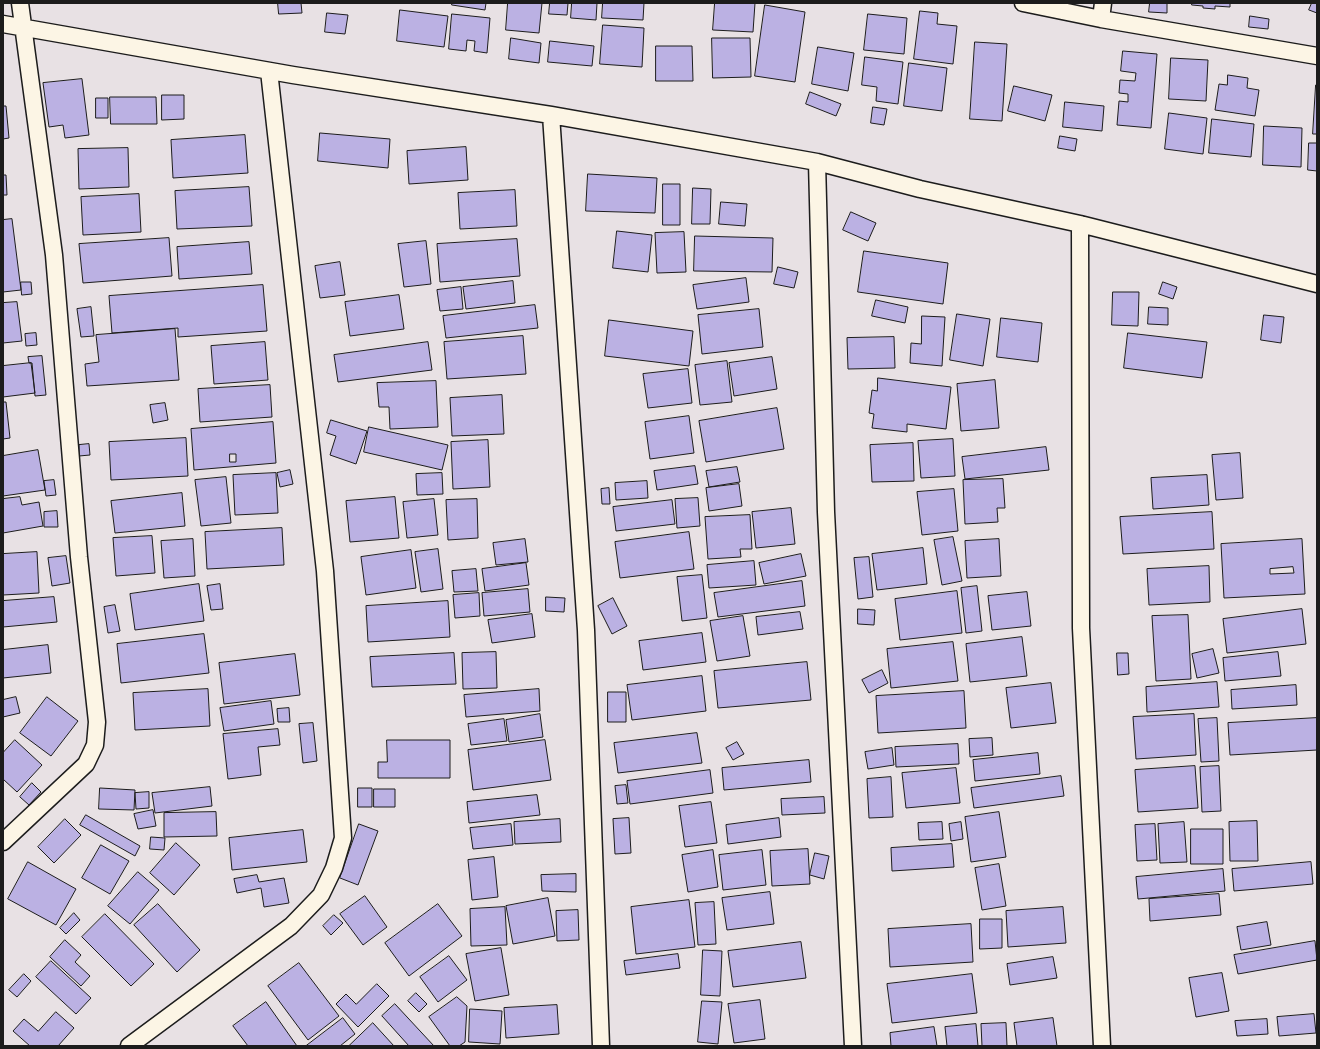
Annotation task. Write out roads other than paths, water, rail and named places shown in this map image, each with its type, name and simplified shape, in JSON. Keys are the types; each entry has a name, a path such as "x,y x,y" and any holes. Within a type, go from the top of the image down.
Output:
{"street":[{"path":"3,842 86,764 95,745 97,722 79,557 54,255 20,3"},
{"path":"1023,3 1102,11 1317,56"},
{"path":"3,24 269,71 551,115 816,162 920,189 1080,224 1317,284"},
{"path":"129,1046 291,926 321,895 334,868 343,838 325,571 269,71"},
{"path":"551,115 586,630 601,1046"},
{"path":"816,162 826,512 853,1046"},
{"path":"1080,224 1081,628 1102,1046"}]}
